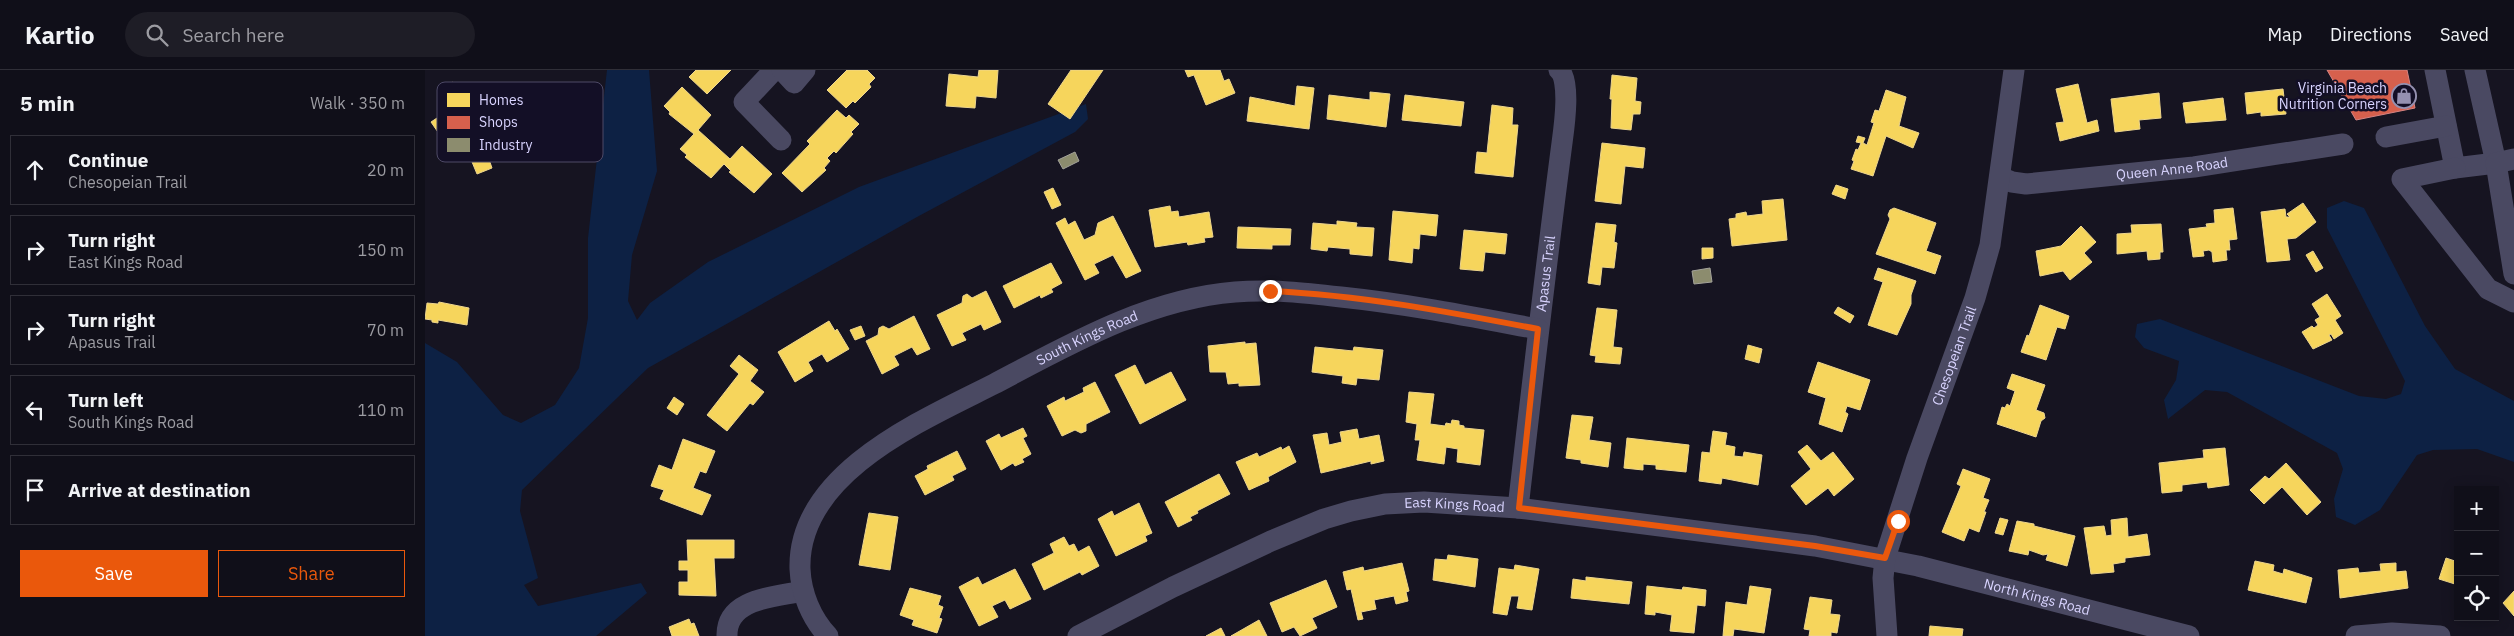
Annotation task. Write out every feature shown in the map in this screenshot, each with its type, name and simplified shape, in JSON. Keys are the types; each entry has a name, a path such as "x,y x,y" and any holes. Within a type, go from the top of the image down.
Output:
{"street":[{"path":"774,70 743,102 781,140"},
{"path":"782,70 793,82 805,70"},
{"name":"Chesopeian Trail","path":"1887,636 1883,578 1885,558 1917,458 1975,298 1991,245 2014,70"},
{"path":"2435,70 2455,168"},
{"path":"2475,70 2505,161 2514,274"},
{"name":"Apasus Trail","path":"1519,508 1538,329 1564,132 1565,74"},
{"path":"2386,138 2446,126"},
{"name":"Queen Anne Road","path":"2001,177 2013,182 2027,184 2194,167 2343,144"},
{"path":"2505,161 2455,168 2402,179 2488,289 2514,302"},
{"name":"South Kings Road","path":"828,636 814,618 803,591 800,560 803,540 812,518 832,489 858,461 881,444 913,425 1091,333 1147,311 1187,300 1233,292 1270,291 1367,300 1433,309 1538,329"},
{"name":"East Kings Road","path":"1078,636 1271,541 1324,518 1385,504 1424,502 1519,508 1815,546 1885,558"},
{"name":"North Kings Road","path":"1885,558 2162,619 2189,636"},
{"path":"727,636 727,627 731,615 740,607 803,591"},
{"path":"2356,636 2392,633 2440,636"}],"water":[{"path":"607,70 649,70 657,171 632,255 628,301 637,320 650,303 708,262 859,187 1086,104 1088,119 1075,132 917,217 648,368 522,490 520,511 538,578 524,585 538,606 641,583 647,593 596,636 425,636 425,343 457,362 503,415 521,423 555,405 579,368 588,318 588,238 597,162 603,162 603,105"},
{"path":"2344,201 2364,208 2425,326 2455,369 2514,401 2514,462 2477,449 2433,450 2417,455 2380,510 2355,525 2336,517 2334,499 2343,469 2337,453 2227,392 2205,390 2168,419 2164,400 2176,380 2179,361 2144,348 2135,337 2137,324 2160,319 2359,396 2386,399 2401,394 2405,381 2327,228 2327,208"}],"building: Homes":[{"path":"696,70 731,70 707,94 689,77"},
{"path":"847,70 867,70 875,78 869,84 871,87 855,103 853,101 846,108 827,90"},
{"path":"979,70 998,70 996,98 976,96 975,108 946,106 949,74 978,77"},
{"path":"1071,70 1103,70 1070,119 1048,104"},
{"path":"1185,70 1220,70 1224,81 1229,79 1235,93 1206,105 1194,75 1188,77"},
{"path":"1612,75 1637,78 1635,101 1641,102 1640,114 1633,114 1631,130 1611,128 1612,99 1610,99"},
{"path":"2078,84 2087,123 2097,120 2099,131 2060,141 2056,123 2064,122 2056,89"},
{"path":"1297,86 1314,88 1309,129 1247,121 1250,97 1295,106"},
{"path":"682,87 711,115 698,130 730,159 742,146 772,174 754,193 729,172 731,171 724,164 711,178 685,157 687,155 680,149 694,134 669,114 670,112 664,106"},
{"path":"2283,89 2286,114 2261,116 2261,112 2247,114 2245,93"},
{"path":"1886,90 1906,97 1899,126 1919,133 1913,148 1886,136 1873,176 1851,169 1854,161 1852,160 1856,149 1858,150 1861,143 1856,142 1858,136 1865,138 1863,143 1867,145 1874,123 1871,122 1875,110 1879,111"},
{"path":"1370,92 1390,94 1386,127 1327,119 1329,95 1370,100"},
{"path":"2159,93 2161,118 2139,120 2140,129 2115,132 2111,99"},
{"path":"1405,95 1464,102 1461,126 1402,120"},
{"path":"2223,98 2226,120 2186,123 2183,103"},
{"path":"1492,105 1513,108 1512,125 1518,125 1513,177 1475,173 1477,152 1487,153"},
{"path":"837,110 846,118 849,115 859,124 851,132 853,134 836,153 834,151 827,158 830,161 824,168 826,170 802,192 782,173 810,144 807,141"},
{"path":"437,118 437,131 431,122"},
{"path":"1602,143 1645,148 1643,168 1625,166 1621,204 1595,201"},
{"path":"472,162 490,162 492,168 477,174"},
{"path":"1836,185 1848,189 1845,199 1832,194"},
{"path":"1053,188 1061,205 1052,209 1044,192"},
{"path":"1783,199 1787,240 1732,246 1729,219 1736,218 1736,214 1746,212 1747,216 1763,214 1762,201"},
{"path":"2303,203 2316,222 2296,238 2287,239 2290,260 2267,262 2261,212 2285,209 2286,217 2290,217 2287,214"},
{"path":"1170,206 1171,212 1178,211 1179,217 1209,212 1213,237 1204,238 1205,242 1188,245 1187,242 1155,247 1149,210"},
{"path":"1894,208 1936,223 1926,251 1941,256 1935,274 1876,254 1890,219 1888,215 1890,210"},
{"path":"2233,208 2237,239 2229,240 2230,250 2226,250 2227,260 2213,262 2212,252 2209,250 2203,251 2204,256 2193,257 2189,229 2207,227 2206,224 2215,223 2214,210"},
{"path":"1393,211 1438,215 1436,236 1420,234 1419,249 1413,248 1412,263 1389,260"},
{"path":"1113,216 1141,271 1126,278 1113,255 1094,264 1099,273 1085,280 1056,223 1065,218 1068,225 1075,221 1084,240 1095,235 1098,223"},
{"path":"1337,221 1357,223 1356,227 1374,228 1372,256 1350,254 1350,249 1328,247 1327,251 1311,249 1313,223 1337,225"},
{"path":"1596,223 1616,225 1614,242 1617,243 1614,268 1602,267 1600,285 1588,283"},
{"path":"2161,224 2163,252 2160,252 2160,259 2148,260 2147,251 2117,254 2117,234 2132,233 2131,225"},
{"path":"2081,226 2096,242 2084,253 2092,262 2070,280 2063,271 2040,276 2036,251 2061,246"},
{"path":"1238,227 1291,229 1290,245 1272,245 1272,249 1237,248"},
{"path":"1464,230 1507,234 1505,254 1485,252 1483,271 1460,269"},
{"path":"1702,248 1713,248 1713,258 1702,259"},
{"path":"2313,251 2323,268 2316,272 2306,255"},
{"path":"1051,263 1062,283 1051,289 1053,292 1041,298 1040,295 1014,308 1003,286"},
{"path":"1878,268 1916,281 1911,295 1911,304 1897,335 1868,325 1883,282 1874,279"},
{"path":"986,291 1001,322 984,330 981,324 962,333 966,340 952,346 937,315 962,303 963,296 967,294 972,298"},
{"path":"2327,294 2341,316 2335,320 2343,333 2334,339 2331,334 2329,335 2332,340 2313,349 2302,332 2318,325 2315,320 2320,317 2312,304"},
{"path":"439,302 469,308 467,325 438,320 438,323 425,319 427,303 438,304"},
{"path":"2040,305 2069,316 2065,329 2057,327 2046,360 2021,352"},
{"path":"1838,307 1854,316 1850,323 1834,313"},
{"path":"1597,308 1617,310 1613,347 1622,348 1620,364 1595,362 1596,356 1590,355"},
{"path":"914,316 930,349 917,355 912,347 894,356 899,365 882,374 866,341 878,335 879,328 883,326 889,329"},
{"path":"829,321 835,331 837,329 849,349 827,362 822,354 808,362 813,371 795,382 778,352"},
{"path":"861,326 865,336 855,340 850,330"},
{"path":"1245,342 1245,344 1256,343 1260,385 1239,386 1239,383 1228,384 1226,372 1210,372 1208,346"},
{"path":"1748,345 1762,349 1759,363 1745,359"},
{"path":"1315,347 1353,351 1354,347 1383,350 1379,380 1357,378 1356,385 1342,383 1343,376 1312,372"},
{"path":"739,355 758,370 750,381 764,392 753,405 750,403 727,431 707,415 739,374 730,366"},
{"path":"1818,362 1870,380 1860,410 1847,406 1845,412 1848,414 1842,432 1819,424 1826,398 1808,392"},
{"path":"1135,365 1145,385 1171,372 1186,400 1140,424 1115,375"},
{"path":"2012,374 2045,385 2036,410 2044,413 2045,418 2041,421 2036,437 1997,424 2002,407 2005,408 2007,404 2010,406 2015,391 2007,388"},
{"path":"1095,382 1110,412 1086,424 1086,431 1081,433 1075,430 1062,436 1047,406 1064,397 1065,401 1084,392 1083,388"},
{"path":"1409,392 1434,394 1430,424 1445,426 1446,423 1451,424 1452,420 1459,421 1459,425 1464,426 1464,428 1484,430 1480,465 1457,462 1458,449 1446,447 1444,464 1417,460 1420,440 1415,440 1417,424 1406,422"},
{"path":"674,397 684,404 677,415 667,408"},
{"path":"1572,415 1593,417 1589,440 1611,443 1608,467 1581,463 1581,460 1566,458"},
{"path":"1023,428 1027,436 1023,438 1031,454 1022,459 1024,462 1015,466 1013,463 1001,470 986,441 999,434 1001,438"},
{"path":"1357,429 1359,439 1379,435 1384,461 1371,464 1371,461 1321,473 1313,435 1327,433 1329,445 1342,442 1340,432"},
{"path":"1713,431 1727,433 1725,445 1735,447 1734,456 1743,457 1744,452 1762,455 1758,485 1722,478 1721,484 1699,481 1702,452 1710,453"},
{"path":"1627,438 1689,445 1686,472 1656,469 1656,465 1643,464 1643,470 1624,468"},
{"path":"683,439 715,451 706,473 700,471 693,488 711,495 702,515 660,499 664,490 651,486 659,465 672,470"},
{"path":"1807,445 1821,461 1833,452 1854,479 1834,496 1828,488 1806,505 1791,486 1811,469 1798,452"},
{"path":"1289,446 1296,462 1268,477 1269,481 1249,490 1236,462 1257,453 1259,457 1281,447 1282,450"},
{"path":"2225,448 2229,485 2208,488 2207,482 2182,485 2182,491 2162,493 2159,463 2204,458 2203,450"},
{"path":"957,451 966,469 952,476 954,480 925,495 915,476 928,469 927,466"},
{"path":"2286,463 2321,502 2307,515 2282,487 2264,504 2250,490 2265,476 2269,479"},
{"path":"1963,469 1990,479 1983,498 1989,500 1979,532 1969,528 1964,541 1942,532 1961,486 1957,484"},
{"path":"1219,474 1230,494 1197,511 1198,513 1190,517 1192,520 1178,527 1165,502"},
{"path":"1139,503 1152,533 1145,536 1147,541 1116,556 1098,519 1112,511 1114,516"},
{"path":"869,513 898,517 890,570 859,565"},
{"path":"2000,518 2008,520 2003,535 1995,533"},
{"path":"2127,518 2128,537 2147,534 2150,555 2125,558 2125,562 2113,564 2114,572 2091,574 2084,528 2104,526 2106,536 2112,535 2111,520"},
{"path":"2017,521 2075,536 2067,566 2046,560 2048,554 2043,555 2029,550 2028,555 2009,551"},
{"path":"1064,537 1069,546 1074,544 1078,552 1089,546 1099,566 1082,575 1080,572 1044,590 1032,564 1054,553 1050,544"},
{"path":"687,540 734,540 734,558 714,558 716,596 679,595 679,582 688,582 688,570 679,570 679,561 688,561"},
{"path":"1448,555 1478,559 1475,587 1433,580 1435,559 1447,560"},
{"path":"2446,558 2454,561 2454,584 2439,579"},
{"path":"2255,561 2274,565 2273,571 2283,574 2284,569 2312,578 2306,603 2248,590"},
{"path":"1402,563 1409,591 1406,592 1408,601 1396,604 1394,596 1374,600 1376,609 1361,612 1363,619 1358,620 1351,589 1347,590 1343,572 1363,567 1364,571"},
{"path":"2396,563 2396,572 2406,571 2408,588 2340,598 2338,570 2358,568 2359,573 2381,571 2380,564"},
{"path":"1515,565 1539,569 1532,610 1517,608 1519,596 1511,596 1507,615 1493,613 1499,568 1514,570"},
{"path":"1015,569 1031,599 1010,609 1005,600 992,606 998,617 979,626 959,587 978,577 982,585"},
{"path":"1586,577 1632,582 1629,604 1571,598 1573,579 1586,581"},
{"path":"1326,580 1337,607 1312,618 1317,628 1300,636 1294,627 1282,632 1270,603"},
{"path":"1647,586 1682,590 1683,587 1706,590 1705,606 1697,605 1694,633 1670,631 1672,615 1655,612 1655,615 1645,614"},
{"path":"1750,586 1771,589 1764,633 1734,629 1733,636 1723,636 1726,602 1747,605"},
{"path":"910,588 941,596 938,605 943,607 939,618 942,619 937,633 912,625 914,620 900,615"},
{"path":"2514,591 2514,616 2503,603"},
{"path":"1810,597 1832,600 1830,614 1840,615 1837,633 1831,632 1831,636 1809,636 1810,630 1804,629"},
{"path":"689,619 691,624 694,623 699,636 672,636 669,627"},
{"path":"1259,620 1267,636 1231,636"},
{"path":"1930,626 1963,629 1962,636 1929,636"},
{"path":"1221,628 1225,636 1206,636"}],"building: Shops":[{"path":"2327,70 2407,70 2415,108 2356,120"}],"building: Industry":[{"path":"1075,152 1079,161 1063,169 1058,160"},
{"path":"1710,268 1712,282 1694,284 1692,271"}],"place":[{"name":"Virginia Beach Nutrition Corners","path":"2404,96"}],"route":[{"path":"1270,291 1301,292 1433,309 1538,329 1519,508 1815,546 1885,558 1898,521"}]}
